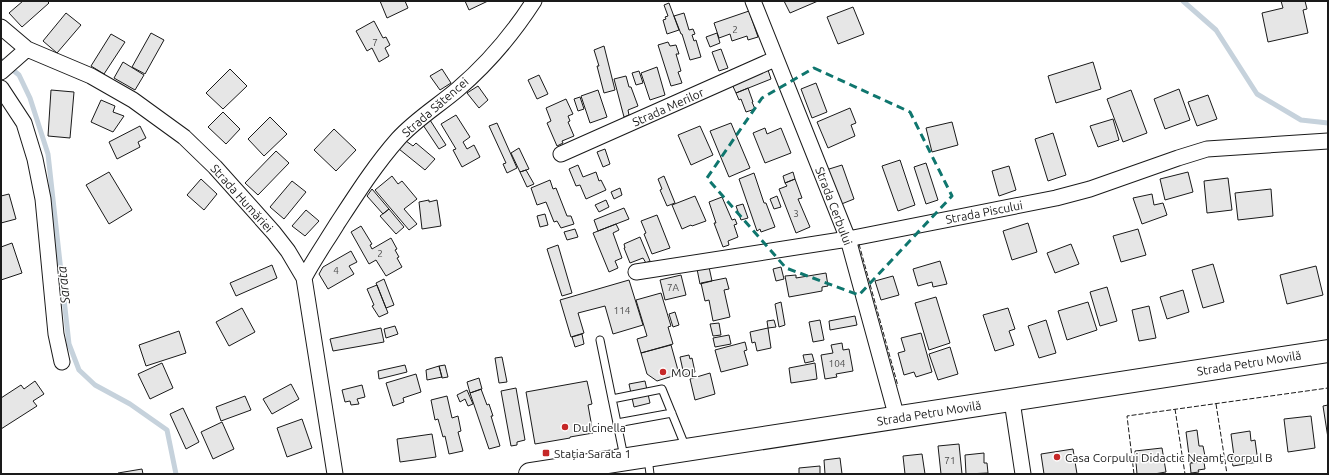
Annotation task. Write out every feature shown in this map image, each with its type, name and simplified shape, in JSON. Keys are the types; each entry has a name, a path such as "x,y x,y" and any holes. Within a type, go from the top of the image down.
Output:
{"main road":[{"name":"Strada Petru Movilă","path":"530,474 624,459 649,465 687,450 1328,351"}],"street":[{"name":"Strada Sătencei","path":"304,278 318,252 354,198 398,139 420,118 459,88 483,64 504,41 534,1"},
{"name":"Strada Cerbului","path":"753,1 848,239 897,418"},
{"name":"Strada Humăriei","path":"1,27 27,49 92,76 133,100 184,137 215,167 274,233 288,251 304,278 335,474"},
{"path":"1,72 27,49"},
{"name":"Strada Merilor","path":"561,154 775,59"},
{"path":"1,88 24,123 36,159 43,199 56,334 62,362"},
{"name":"Strada Piscului","path":"636,272 848,239 1056,198 1090,189 1207,149 1328,141"},
{"path":"1012,400 1023,474"}],"lane":[{"path":"600,340 624,459"},
{"path":"612,399 662,389 687,450"},
{"path":"617,423 672,413"}],"highlighted area":[{"path":"814,68 910,112 952,196 859,295 786,268 707,178 762,98"}],"building":[{"path":"23,1 47,1 49,3 22,27 9,13"},
{"path":"380,1 405,1 408,8 387,18"},
{"path":"465,1 488,1 469,10"},
{"path":"784,1 818,1 790,13"},
{"path":"1281,1 1305,1 1307,9 1303,10 1308,33 1268,42 1262,13 1283,8"},
{"path":"669,3 679,30 667,34 663,20 668,16 664,5"},
{"path":"853,7 864,34 838,44 827,17"},
{"path":"749,11 758,37 748,40 747,36 732,41 730,34 719,38 714,23"},
{"path":"66,13 81,25 57,53 43,41"},
{"path":"684,13 689,30 693,29 695,34 692,35 694,41 696,40 701,57 690,60 682,34 674,16"},
{"path":"374,21 383,38 386,37 390,45 385,48 389,56 379,62 372,48 367,51 356,31"},
{"path":"151,33 164,40 145,74 132,67"},
{"path":"717,33 720,43 710,47 706,37"},
{"path":"111,34 125,42 104,74 91,66"},
{"path":"668,42 670,46 676,45 679,54 676,54 681,71 678,72 682,83 671,86 658,45"},
{"path":"604,46 615,90 604,93 597,66 599,66 594,50"},
{"path":"721,49 728,68 719,71 712,52"},
{"path":"123,62 144,75 135,90 114,78"},
{"path":"1093,62 1101,89 1056,103 1048,76"},
{"path":"657,67 665,95 650,100 641,73"},
{"path":"767,67 771,79 736,93 731,82"},
{"path":"230,69 247,86 223,109 206,93"},
{"path":"442,69 451,83 440,90 430,76"},
{"path":"639,71 643,83 636,85 632,73"},
{"path":"539,75 548,94 537,99 528,80"},
{"path":"626,76 629,87 631,87 638,106 628,110 629,115 624,117 614,79"},
{"path":"816,83 827,112 812,118 801,89"},
{"path":"478,86 488,100 479,108 467,93"},
{"path":"748,88 755,109 746,112 741,99 739,100 736,93"},
{"path":"1179,89 1190,120 1165,129 1154,99"},
{"path":"51,90 74,92 70,138 48,136"},
{"path":"598,90 607,117 590,123 581,96"},
{"path":"1131,90 1147,133 1123,142 1107,99"},
{"path":"1208,95 1217,119 1197,126 1188,102"},
{"path":"580,97 584,109 578,111 574,99"},
{"path":"566,99 573,114 568,116 570,121 568,122 574,136 562,141 563,143 557,146 547,123 551,121 546,108"},
{"path":"101,100 115,106 113,112 124,116 113,132 91,122"},
{"path":"850,108 856,123 851,125 855,136 828,148 817,122"},
{"path":"223,112 240,129 226,144 208,127"},
{"path":"456,115 470,137 463,142 467,149 474,145 480,157 462,167 453,150 456,149 441,124"},
{"path":"270,117 287,134 264,156 248,139"},
{"path":"1113,119 1119,140 1098,147 1090,126"},
{"path":"430,120 446,145 439,149 423,125"},
{"path":"952,122 958,145 932,152 926,128"},
{"path":"497,123 517,168 507,173 503,164 506,163 489,126"},
{"path":"731,123 750,168 729,177 710,131"},
{"path":"140,126 146,138 138,142 140,147 117,159 109,142"},
{"path":"700,126 713,155 691,165 678,135"},
{"path":"765,128 767,134 781,128 791,153 765,163 753,133"},
{"path":"334,129 356,150 336,171 314,150"},
{"path":"1053,133 1066,175 1048,181 1035,139"},
{"path":"406,141 413,146 416,143 435,159 425,170 399,149"},
{"path":"519,148 529,169 520,172 511,153"},
{"path":"605,149 610,164 603,167 597,152"},
{"path":"276,151 289,163 258,195 245,183"},
{"path":"900,160 915,205 898,211 882,166"},
{"path":"926,163 938,200 926,204 914,167"},
{"path":"578,165 583,177 596,172 599,181 601,180 606,190 586,199 580,185 576,186 569,169"},
{"path":"842,165 854,199 839,205 826,170"},
{"path":"1009,166 1016,190 999,196 992,171"},
{"path":"526,170 534,184 527,187 520,172"},
{"path":"109,172 132,210 109,224 86,185"},
{"path":"793,172 795,179 785,183 783,176"},
{"path":"1188,172 1193,192 1165,200 1160,179"},
{"path":"754,173 764,203 766,203 775,227 761,232 760,229 757,231 739,179"},
{"path":"392,176 398,184 402,181 417,199 404,209 417,224 409,230 375,190"},
{"path":"664,176 675,203 667,206 660,190 662,189 658,179"},
{"path":"1228,178 1232,210 1207,213 1204,181"},
{"path":"201,179 217,194 204,210 187,195"},
{"path":"795,179 802,198 798,199 810,227 796,233 779,189 787,186 785,183"},
{"path":"550,180 553,189 556,188 567,216 571,216 574,224 561,228 557,221 554,222 546,202 537,205 531,188"},
{"path":"292,181 306,192 284,219 270,207"},
{"path":"620,188 622,195 614,199 611,192"},
{"path":"372,189 389,209 383,214 367,196"},
{"path":"1271,189 1273,216 1238,220 1235,193"},
{"path":"9,194 16,219 1,223 1,196"},
{"path":"1152,194 1154,205 1163,203 1167,215 1142,224 1133,198"},
{"path":"695,196 706,221 682,229 672,205"},
{"path":"777,196 781,207 774,209 770,199"},
{"path":"722,197 732,220 735,219 737,224 734,225 738,237 728,241 729,245 723,247 714,223 716,223 709,202"},
{"path":"429,200 429,202 437,200 441,226 422,229 419,202"},
{"path":"606,200 609,207 599,212 595,205"},
{"path":"743,204 748,218 741,220 736,206"},
{"path":"624,208 629,219 598,231 594,220"},
{"path":"389,209 404,227 396,234 380,216"},
{"path":"306,210 319,221 305,236 292,226"},
{"path":"545,214 548,225 540,227 537,216"},
{"path":"657,215 670,248 652,254 644,234 646,233 641,221"},
{"path":"1028,223 1037,252 1012,260 1003,231"},
{"path":"616,224 619,230 613,233 622,258 615,261 618,268 609,272 593,233"},
{"path":"361,226 372,244 370,245 372,249 391,238 397,249 395,250 399,257 397,258 402,267 386,276 376,260 369,264 351,232"},
{"path":"575,229 578,237 567,240 564,232"},
{"path":"1138,229 1146,255 1121,262 1113,236"},
{"path":"640,237 650,261 646,263 643,258 630,263 624,248 624,244"},
{"path":"12,243 22,273 1,280 1,247"},
{"path":"1071,244 1079,264 1055,273 1047,253"},
{"path":"558,245 572,293 562,296 547,249"},
{"path":"351,251 357,262 349,266 354,274 328,289 319,274 323,267"},
{"path":"940,261 947,284 933,287 932,282 918,286 913,269"},
{"path":"1213,264 1224,302 1203,308 1192,270"},
{"path":"272,265 277,278 236,296 230,283"},
{"path":"1316,266 1323,295 1287,304 1280,275"},
{"path":"709,267 712,281 700,284 697,269"},
{"path":"781,267 784,279 776,281 773,269"},
{"path":"826,273 828,286 822,287 822,291 789,297 785,276 796,275 796,278"},
{"path":"681,275 686,295 665,300 660,280"},
{"path":"893,276 899,295 881,300 875,281"},
{"path":"726,278 729,289 724,290 730,317 713,321 709,300 705,301 701,283"},
{"path":"384,279 394,305 386,308 376,283"},
{"path":"629,280 643,325 613,334 605,306 578,313 584,333 571,337 560,300"},
{"path":"377,285 388,313 379,317 372,306 374,305 367,289"},
{"path":"1107,287 1117,321 1100,326 1090,292"},
{"path":"1183,290 1189,312 1167,319 1160,297"},
{"path":"661,293 671,326 668,327 673,344 641,353 637,339 647,336 636,300"},
{"path":"936,297 950,343 929,350 915,303"},
{"path":"781,302 785,325 779,327 775,304"},
{"path":"1088,302 1097,330 1067,340 1058,311"},
{"path":"1149,306 1156,338 1139,341 1132,310"},
{"path":"242,308 255,332 229,346 216,322"},
{"path":"1008,308 1015,329 1009,331 1014,345 995,351 983,315"},
{"path":"675,312 679,325 673,327 669,314"},
{"path":"855,316 857,325 830,330 829,321"},
{"path":"774,320 776,327 768,328 767,321"},
{"path":"820,320 824,340 813,342 809,322"},
{"path":"1046,320 1056,353 1039,358 1028,326"},
{"path":"719,323 721,335 713,336 710,324"},
{"path":"395,326 398,334 386,338 384,329"},
{"path":"381,328 384,342 333,351 330,339"},
{"path":"768,328 771,348 757,351 755,342 752,343 750,332"},
{"path":"179,331 186,353 146,366 139,345"},
{"path":"921,333 932,372 916,377 914,372 904,375 898,353 905,351 901,338"},
{"path":"582,334 584,344 575,347 572,337"},
{"path":"729,335 731,344 715,347 713,338"},
{"path":"745,342 747,350 744,351 748,365 721,372 715,350"},
{"path":"842,343 843,350 849,349 853,371 836,374 837,377 825,379 821,355 833,353 831,345"},
{"path":"671,345 679,374 657,381 647,374 641,353"},
{"path":"950,347 958,374 938,380 929,354"},
{"path":"812,354 814,361 805,363 803,355"},
{"path":"689,355 690,359 692,358 695,372 684,375 680,357"},
{"path":"502,357 507,382 499,383 495,358"},
{"path":"162,363 173,388 150,399 138,374"},
{"path":"815,363 817,379 791,383 789,368"},
{"path":"405,365 407,372 379,379 378,371"},
{"path":"445,365 448,377 442,378 439,366"},
{"path":"439,366 442,377 427,380 426,370"},
{"path":"710,373 715,394 695,400 690,379"},
{"path":"416,374 421,392 403,398 404,402 393,406 386,383"},
{"path":"479,378 482,389 470,393 467,382"},
{"path":"35,381 44,394 33,401 37,406 1,429 1,398 21,385 24,389"},
{"path":"587,381 592,404 588,405 593,433 535,444 526,392"},
{"path":"645,381 650,403 634,407 629,384"},
{"path":"291,384 299,399 272,414 263,399"},
{"path":"362,385 365,397 357,399 359,404 351,405 350,401 345,402 342,390"},
{"path":"516,388 525,440 517,442 517,445 511,446 501,391"},
{"path":"481,389 487,405 489,404 493,416 491,416 500,446 489,449 470,393"},
{"path":"467,390 473,404 468,406 465,399 460,402 457,395"},
{"path":"245,396 251,410 221,421 216,407"},
{"path":"447,396 452,418 458,416 461,431 458,432 463,451 449,454 445,436 443,437 438,419 435,420 431,400"},
{"path":"1328,405 1328,438 1323,406"},
{"path":"183,408 199,442 186,449 170,414"},
{"path":"1311,416 1315,448 1288,452 1284,419"},
{"path":"302,419 312,448 287,457 277,428"},
{"path":"222,422 234,449 213,459 201,432"},
{"path":"1197,430 1199,446 1203,446 1206,461 1190,463 1186,432"},
{"path":"1250,431 1251,441 1255,440 1258,462 1233,466 1231,456 1234,456 1231,434"},
{"path":"432,434 436,457 400,462 397,439"},
{"path":"959,444 962,474 941,474 938,446"},
{"path":"1162,448 1166,472 1137,474 1135,451"},
{"path":"1073,449 1077,474 1044,474 1041,454"},
{"path":"984,453 984,463 987,463 988,473 966,474 965,455"},
{"path":"922,454 925,474 905,474 903,456"},
{"path":"840,458 842,474 825,474 824,460"},
{"path":"1204,462 1205,469 1198,470 1199,472 1191,473 1190,463"},
{"path":"820,466 820,474 799,474 799,468"},
{"path":"142,469 143,474 118,474 118,473"}],"waterway":[{"path":"1183,1 1216,30 1257,94 1301,120 1328,123"},
{"name":"Sarata","path":"1,60 19,75 30,98 48,154 69,344 79,370 95,385 130,404 167,430 176,474"}],"fence":[{"path":"859,244 898,386"},
{"path":"1134,474 1127,416 1328,388"},
{"path":"1216,404 1227,474"},
{"path":"1175,409 1185,474"}],"place":[{"name":"MOL","path":"663,372"},
{"name":"Dulcinella","path":"565,427"},
{"name":"Stația Sarata 1","path":"546,453"},
{"name":"Casa Corpului Didactic Neamţ Corpul B","path":"1057,457"}]}
